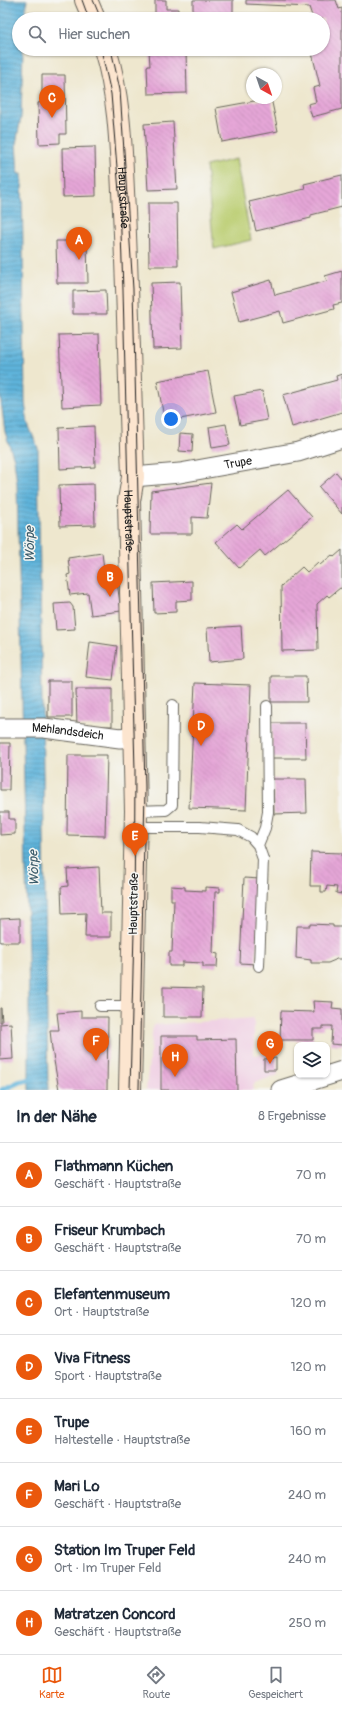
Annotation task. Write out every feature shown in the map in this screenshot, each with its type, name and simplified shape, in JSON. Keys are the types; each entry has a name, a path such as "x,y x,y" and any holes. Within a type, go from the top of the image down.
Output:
{"street":[{"path":"86,0 91,12"},
{"name":"Hauptstraße","path":"106,56 116,99 120,144 128,289 133,477 129,501 135,819 130,1090"},
{"name":"Trupe","path":"133,477 180,473 298,452 342,438"},
{"name":"Mehlandsdeich","path":"0,728 44,728 116,737 134,736"},
{"path":"281,1090 342,1071"}],"lane":[{"path":"135,819 166,810 172,805 173,704"},
{"path":"258,845 265,828 268,812 267,706"},
{"path":"135,819 238,830 250,837 258,845 263,859 259,966"},
{"path":"100,1006 132,1006"}],"shaded area":[{"path":"254,1018 254,1055 277,1053 278,1075 254,1083 253,1090 146,1090 153,1025"}],"green space":[{"path":"236,159 251,240 214,249 206,166"}],"water":[{"name":"Wörpe","path":"0,0 27,0 25,12 12,12 12,56 23,56 21,117 16,144 18,174 22,174 25,403 28,424 38,448 48,1090 29,1090 29,999 17,484 14,459 5,432 0,393"}],"building":[{"path":"155,0 166,0 166,9 178,9 178,12 155,12"},
{"path":"193,0 233,0 233,12 193,12"},
{"path":"246,0 336,0 339,9 342,8 342,109 312,117 308,104 316,102 313,88 320,86 313,56 330,56 330,12 311,12 309,7 246,4"},
{"path":"149,56 186,56 187,93 148,94 147,66 150,66"},
{"path":"42,75 65,75 66,134 60,134 60,143 39,144 38,103 42,102"},
{"path":"246,103 246,104 272,104 278,131 222,142 216,108"},
{"path":"173,122 177,189 148,190 144,124"},
{"path":"95,147 96,196 63,197 62,148"},
{"path":"342,175 342,207 311,215 311,218 256,231 249,202 305,189 304,184"},
{"path":"148,203 177,203 178,266 149,266"},
{"path":"56,241 87,241 88,283 57,283"},
{"path":"342,271 342,303 333,305 334,309 283,323 280,311 239,322 231,292 271,280 275,295 327,281 325,276"},
{"path":"180,282 182,348 153,349 151,283"},
{"path":"106,290 107,314 73,314 73,291"},
{"path":"99,334 101,405 62,407 59,335"},
{"path":"208,371 216,412 165,422 157,381"},
{"path":"342,374 342,412 292,427 283,395 337,380 336,376"},
{"path":"262,391 267,420 240,425 234,396"},
{"path":"226,424 230,445 212,448 209,427"},
{"path":"94,426 95,467 60,469 59,428"},
{"path":"180,433 193,434 192,452 179,451"},
{"path":"336,472 341,478 342,476 342,514 319,487"},
{"path":"211,483 207,518 192,517 192,534 150,534 151,491"},
{"path":"94,484 95,525 60,526 59,485"},
{"path":"288,490 312,517 265,556 260,550 239,568 216,542 237,524 242,529"},
{"path":"342,550 342,589 340,588 329,597 327,595 317,604 318,650 282,651 281,586 302,567 307,572 318,562 320,565 332,555 334,557"},
{"path":"102,553 104,569 115,568 121,611 91,615 88,593 70,595 67,575 70,574 68,558"},
{"path":"192,581 192,600 176,601 176,612 154,613 153,583"},
{"path":"70,603 73,607 75,629 56,630 54,604"},
{"path":"241,626 243,659 209,662 207,628"},
{"path":"90,642 117,646 113,680 86,677"},
{"path":"271,676 306,676 307,702 271,702"},
{"path":"48,681 72,681 72,717 48,717"},
{"path":"195,683 251,685 246,810 189,808"},
{"path":"76,689 112,689 112,726 77,726"},
{"path":"272,723 305,723 306,758 272,758"},
{"path":"0,743 10,743 9,790 0,790"},
{"path":"68,755 107,755 105,836 67,835"},
{"path":"273,779 306,779 307,813 274,814"},
{"path":"0,812 9,812 9,819 15,819 15,834 0,835"},
{"path":"311,852 342,853 342,894 336,893 337,887 327,886 326,892 321,892 321,886 310,886"},
{"path":"99,867 101,913 111,913 111,937 85,937 86,913 62,914 61,887 68,886 67,869"},
{"path":"244,878 260,879 256,964 240,963"},
{"path":"171,886 185,887 185,890 205,891 205,887 220,888 220,892 215,892 213,953 218,954 217,967 203,967 203,963 182,962 182,966 169,966 169,952 172,952 174,900 171,900"},
{"path":"20,918 20,942 0,942 0,919"},
{"path":"310,924 342,927 342,959 336,959 328,963 311,963 311,960 296,958 297,926 310,926"},
{"path":"163,987 203,988 202,1017 163,1017"},
{"path":"313,1001 333,1002 332,1008 342,1009 342,1045 331,1044 332,1026 323,1026 323,1029 313,1029 313,1040 280,1040 281,1011 314,1012"},
{"path":"1,1008 2,1022 0,1022"},
{"path":"81,1011 81,1017 108,1017 107,1090 59,1090 50,1030 59,1030 57,1013"},
{"path":"11,1023 13,1059 0,1060 0,1024"},
{"path":"161,1036 197,1036 197,1040 236,1039 237,1090 161,1090"},
{"path":"276,1058 276,1070 264,1070 264,1059"}],"waterway":[{"path":"2,1090 19,1082 36,1078"}],"tram line":[{"path":"82,0 86,12"},
{"path":"93,0 98,12"},
{"path":"103,56 111,94 120,204 123,290 135,771 134,931 130,1090"},
{"path":"113,56 120,90 133,289 145,788 139,1090"}],"place":[{"name":"Elefantenmuseum","path":"52,118"},
{"name":"Flathmann Küchen","path":"79,260"},
{"name":"Friseur Krumbach","path":"110,597"},
{"name":"Viva Fitness","path":"201,746"},
{"name":"Trupe","path":"135,856"},
{"name":"Mari Lo","path":"96,1061"},
{"name":"Station Im Truper Feld","path":"270,1064"},
{"name":"Matratzen Concord","path":"175,1077"}]}
